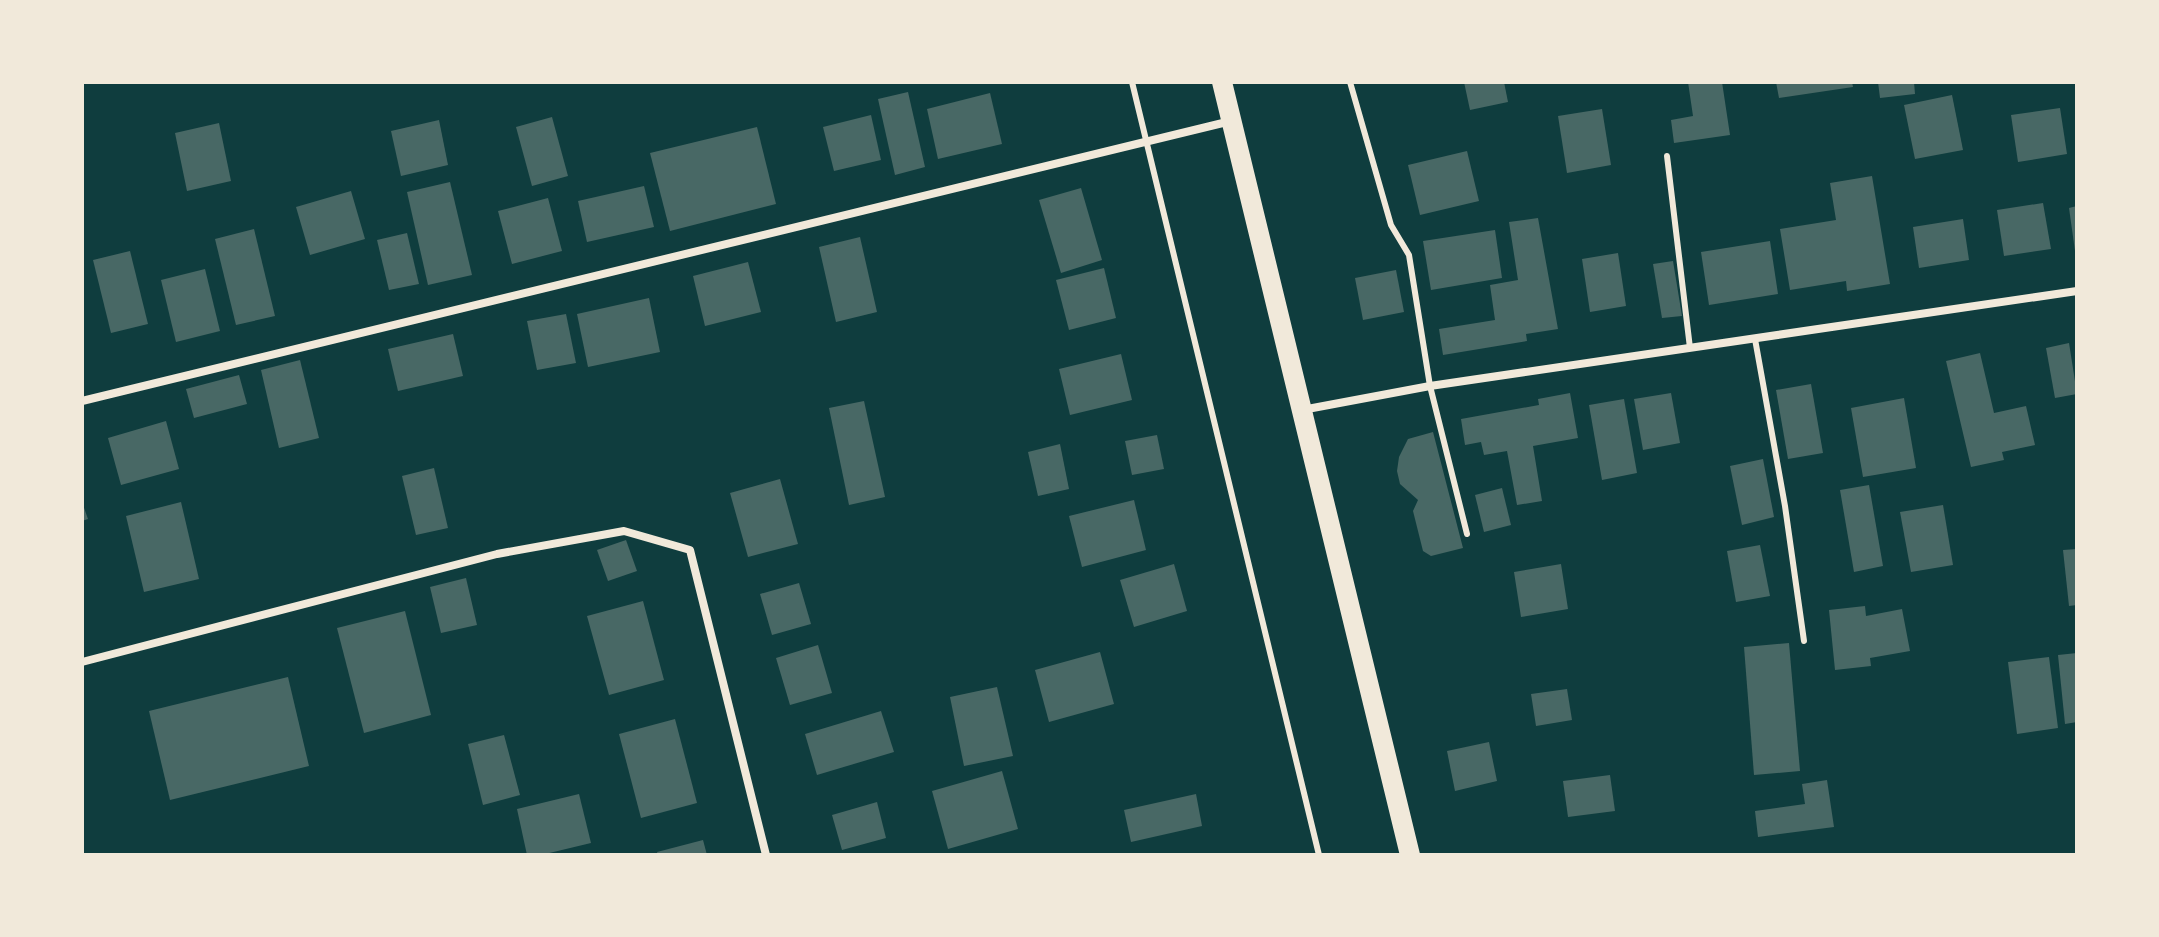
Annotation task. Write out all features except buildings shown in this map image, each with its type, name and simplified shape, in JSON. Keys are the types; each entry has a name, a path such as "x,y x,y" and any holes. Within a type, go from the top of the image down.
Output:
{"main road":[{"path":"1222,82 1410,855"}],"street":[{"path":"82,401 1232,121"},
{"path":"1302,410 1430,386 2077,291"},
{"path":"82,662 497,554 624,531 690,550 766,855"}],"lane":[{"path":"1132,82 1319,855"},
{"path":"1350,82 1391,225 1409,255 1430,386 1467,534"},
{"path":"1667,156 1690,348"},
{"path":"1755,339 1785,506 1804,641"}]}
